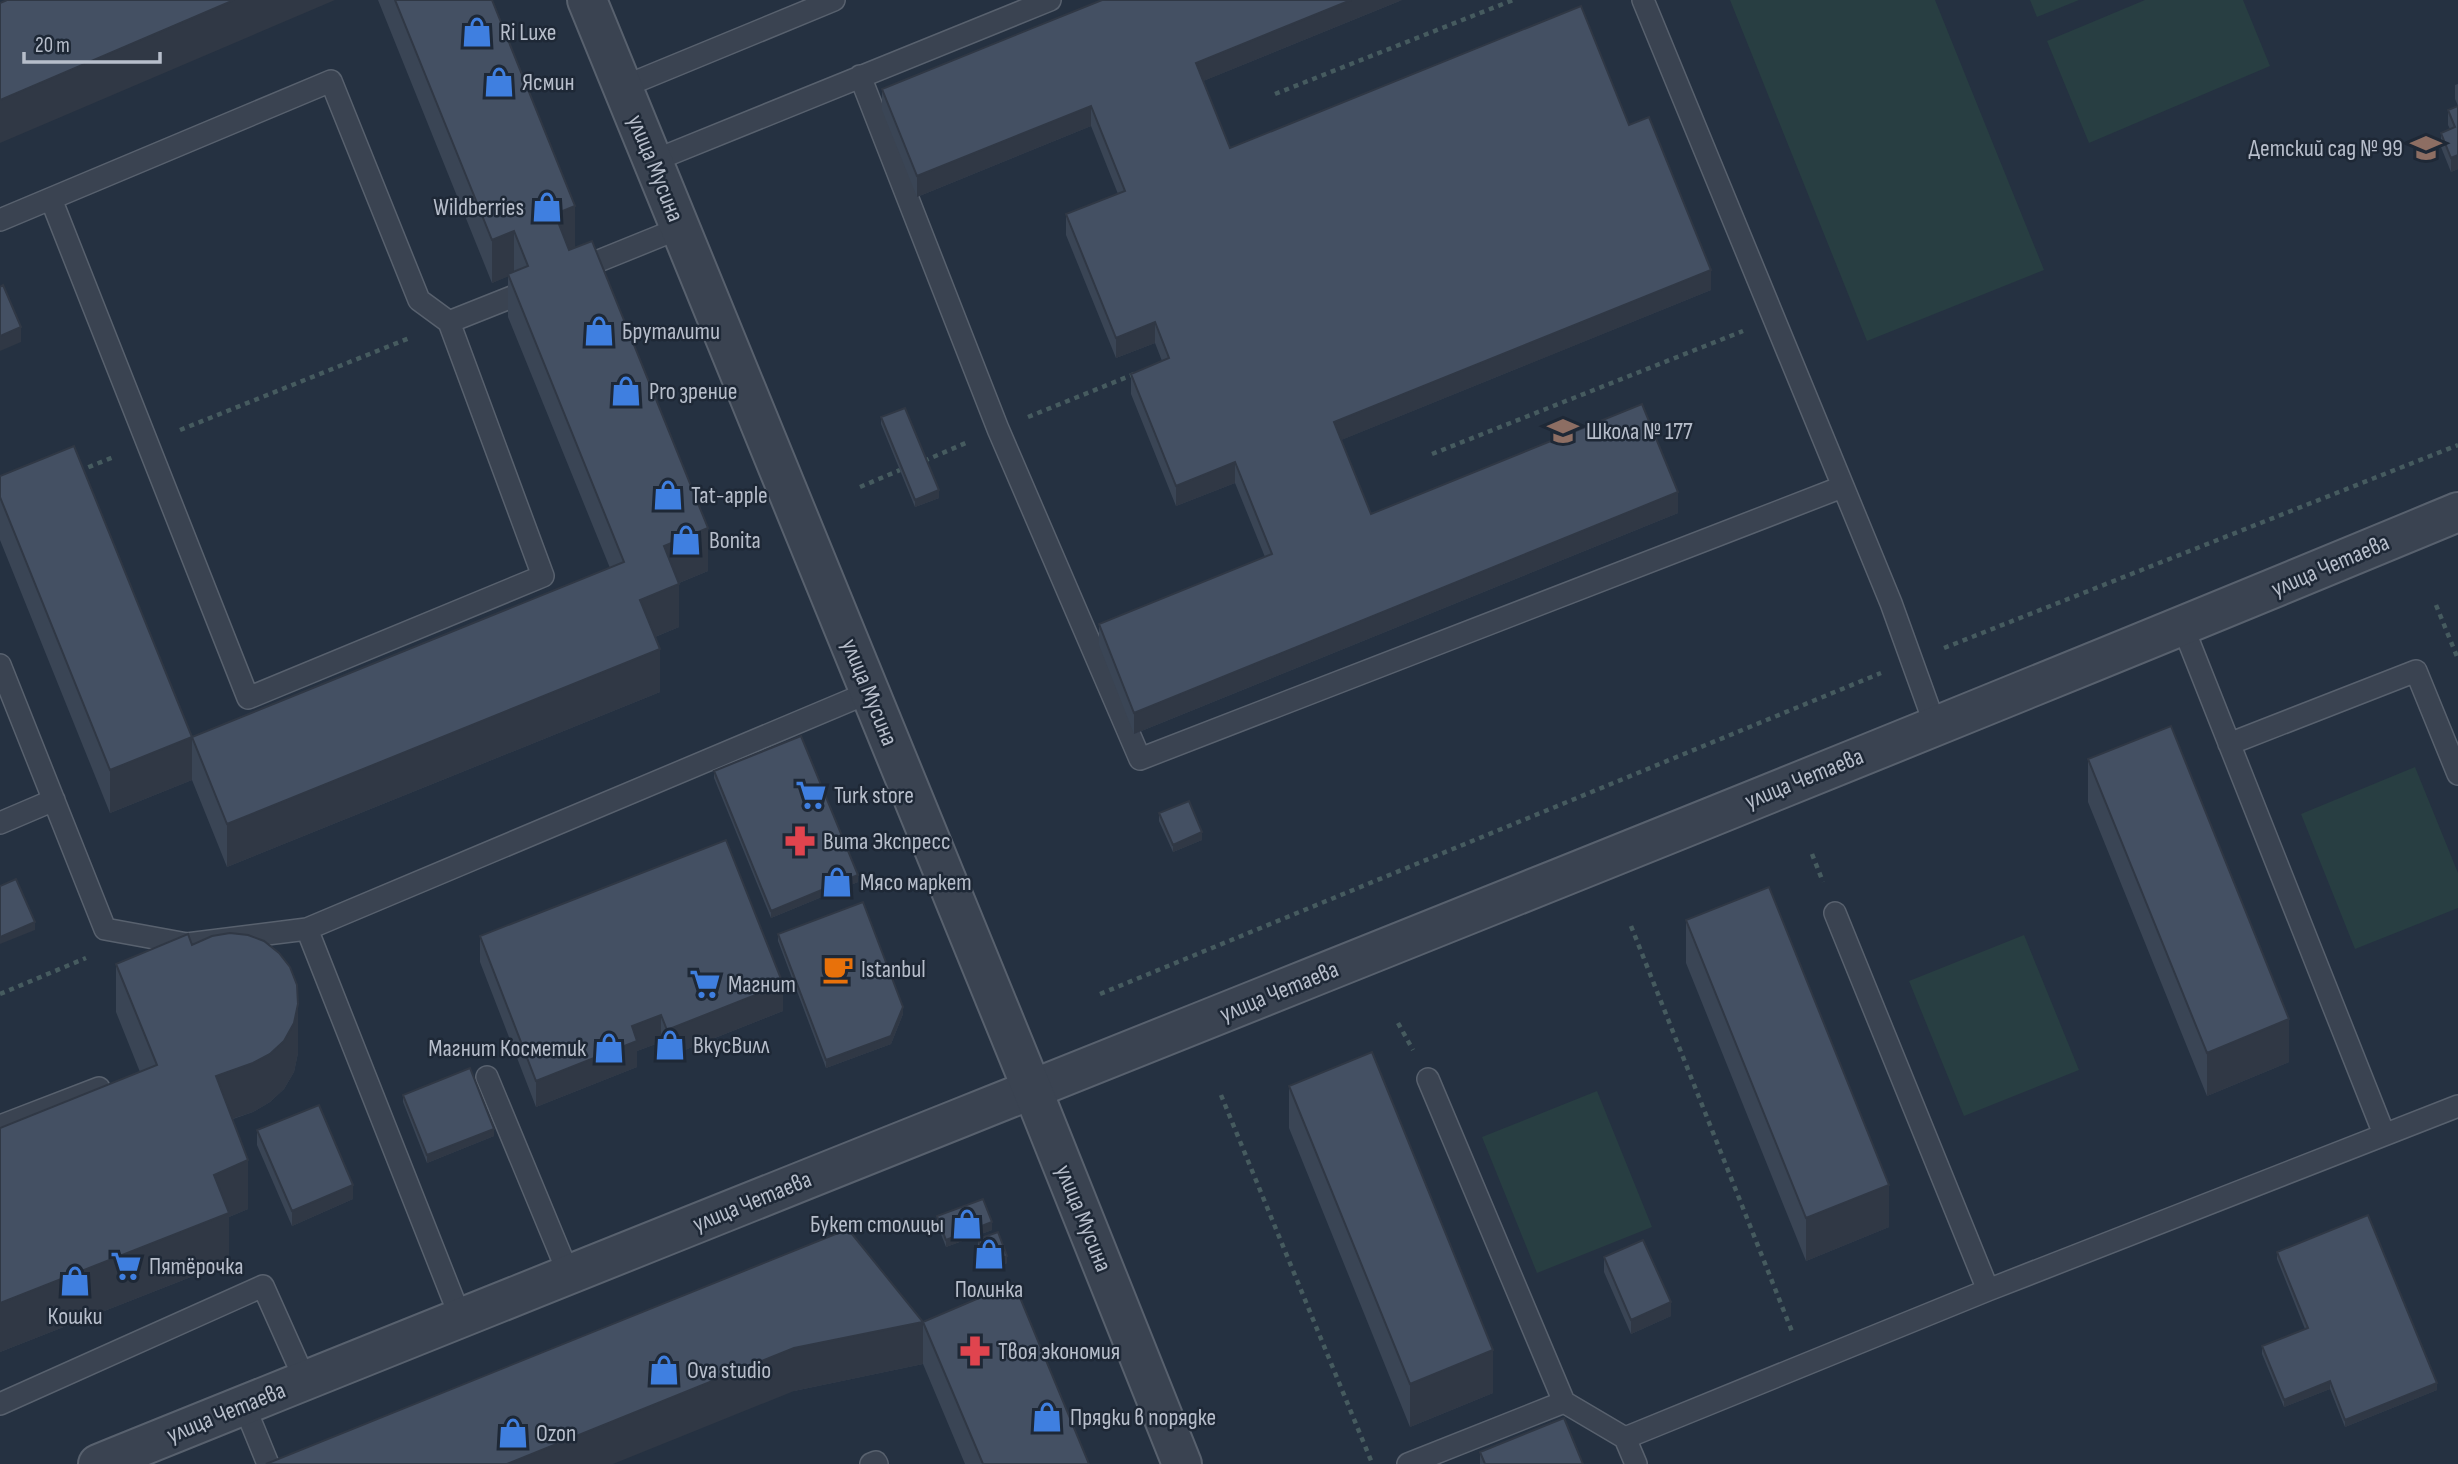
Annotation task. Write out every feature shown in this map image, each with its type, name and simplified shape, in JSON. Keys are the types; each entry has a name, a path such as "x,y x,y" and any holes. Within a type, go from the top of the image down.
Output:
{"street":[{"name":"улица Мусина","path":"587,0 1032,1089 1182,1464"},
{"name":"улица Четаева","path":"97,1464 2183,626 2458,512"}],"lane":[{"path":"623,87 834,0"},
{"path":"653,161 1050,0"},
{"path":"1643,0 1891,603 1936,725"},
{"path":"860,76 998,429 1140,758 1842,487"},
{"path":"0,220 331,81 419,300 449,322 543,576 248,698 51,199"},
{"path":"562,276 680,228"},
{"path":"449,322 522,293"},
{"path":"2183,626 2384,1135"},
{"path":"0,666 105,929 187,944 307,929 870,692"},
{"path":"2229,744 2416,671 2458,774"},
{"path":"0,823 54,800"},
{"path":"1835,913 1988,1290"},
{"path":"307,929 461,1319"},
{"path":"487,1077 569,1275"},
{"path":"1428,1079 1564,1402 1625,1438 1636,1464"},
{"path":"0,1126 99,1088"},
{"path":"1625,1438 1988,1290 2458,1106"},
{"path":"0,1404 263,1286 305,1380"},
{"path":"1408,1464 1564,1402"},
{"path":"244,1405 268,1464"},
{"path":"871,1464 877,1464"}],"path":[{"path":"1275,94 1513,0"},
{"path":"1432,454 1773,319"},
{"path":"74,473 449,322"},
{"path":"1104,387 1139,372"},
{"path":"1100,994 1912,661 2458,445"},
{"path":"860,487 900,470"},
{"path":"2436,605 2458,659"},
{"path":"1631,926 1805,1364"},
{"path":"0,995 140,935"},
{"path":"1221,1095 1373,1464"}],"green space":[{"path":"1730,0 1935,0 2044,270 1867,341"},
{"path":"2030,0 2079,0 2037,17"},
{"path":"2145,0 2243,0 2270,66 2089,143 2047,41"},
{"path":"2415,767 2458,873 2458,908 2355,949 2301,814"},
{"path":"2024,935 2079,1070 1964,1116 1909,981"},
{"path":"1597,1091 1652,1227 1537,1273 1482,1137"}],"building":[{"path":"7,0 234,0 0,100 0,3"},
{"path":"395,0 492,0 575,206 555,214 569,250 592,241 708,528 664,546 679,584 640,600 660,649 227,824 192,737 624,562 508,274 528,266 514,231 492,240"},
{"path":"1102,0 1351,0 1196,63 1230,148 1581,6 1629,125 1649,117 1711,270 1334,422 1371,514 1642,404 1678,492 1134,713 1099,624 1272,554 1235,462 1176,486 1131,374 1169,358 1155,322 1116,338 1066,214 1125,191 1091,106 917,176 882,89"},
{"path":"2458,106 2458,155 2451,158 2441,133 2455,127 2448,110"},
{"path":"3,285 21,327 0,336 0,287"},
{"path":"905,408 939,490 915,500 881,417"},
{"path":"74,446 192,737 110,770 0,497 0,476"},
{"path":"2171,726 2289,1019 2207,1053 2088,759"},
{"path":"801,736 858,875 771,911 714,771"},
{"path":"1189,801 1202,832 1173,845 1159,813"},
{"path":"726,840 783,984 667,1030 661,1015 632,1026 637,1041 536,1081 480,936"},
{"path":"16,879 35,922 0,937 0,886"},
{"path":"1769,887 1889,1185 1806,1218 1686,920"},
{"path":"863,902 903,1007 891,1036 826,1060 778,934"},
{"path":"230,933 248,935 264,941 279,953 290,967 297,985 298,1004 294,1023 284,1041 270,1054 216,1076 248,1160 214,1175 229,1213 0,1303 0,1128 157,1065 116,964 188,934 192,945 212,936"},
{"path":"1372,1052 1493,1350 1410,1384 1289,1086"},
{"path":"470,1068 494,1129 427,1155 403,1095"},
{"path":"319,1105 353,1185 292,1211 257,1130"},
{"path":"983,1199 992,1222 946,1240 937,1216"},
{"path":"2368,1215 2437,1383 2345,1420 2330,1381 2284,1400 2262,1346 2308,1328 2277,1252"},
{"path":"848,1229 923,1322 794,1348 507,1464 266,1464"},
{"path":"998,1232 1007,1256 988,1264 978,1239"},
{"path":"1643,1240 1671,1302 1631,1320 1604,1257"},
{"path":"1014,1283 1089,1464 983,1464 923,1322"},
{"path":"1564,1418 1583,1464 1485,1464 1480,1452"}],"place":[{"name":"Ri Luxe","path":"477,32"},
{"name":"Ясмин","path":"499,82"},
{"name":"Детский сад № 99","path":"2426,148"},
{"name":"Wildberries","path":"547,207"},
{"name":"Бруталити","path":"599,331"},
{"name":"Pro зрение","path":"626,391"},
{"name":"Школа № 177","path":"1563,431"},
{"name":"Tat-apple","path":"668,495"},
{"name":"Bonita","path":"686,540"},
{"name":"Turk store","path":"811,795"},
{"name":"Вита Экспресс","path":"800,841"},
{"name":"Мясо маркет","path":"837,882"},
{"name":"Istanbul","path":"838,969"},
{"name":"Магнит","path":"705,984"},
{"name":"ВкусВилл","path":"670,1045"},
{"name":"Магнит Косметик","path":"609,1048"},
{"name":"Букет столицы","path":"967,1224"},
{"name":"Полинка","path":"989,1254"},
{"name":"Пятёрочка","path":"126,1266"},
{"name":"Кошки","path":"75,1281"},
{"name":"Твоя экономия","path":"975,1351"},
{"name":"Ova studio","path":"664,1370"},
{"name":"Прядки в порядке","path":"1047,1417"},
{"name":"Ozon","path":"513,1433"}]}
